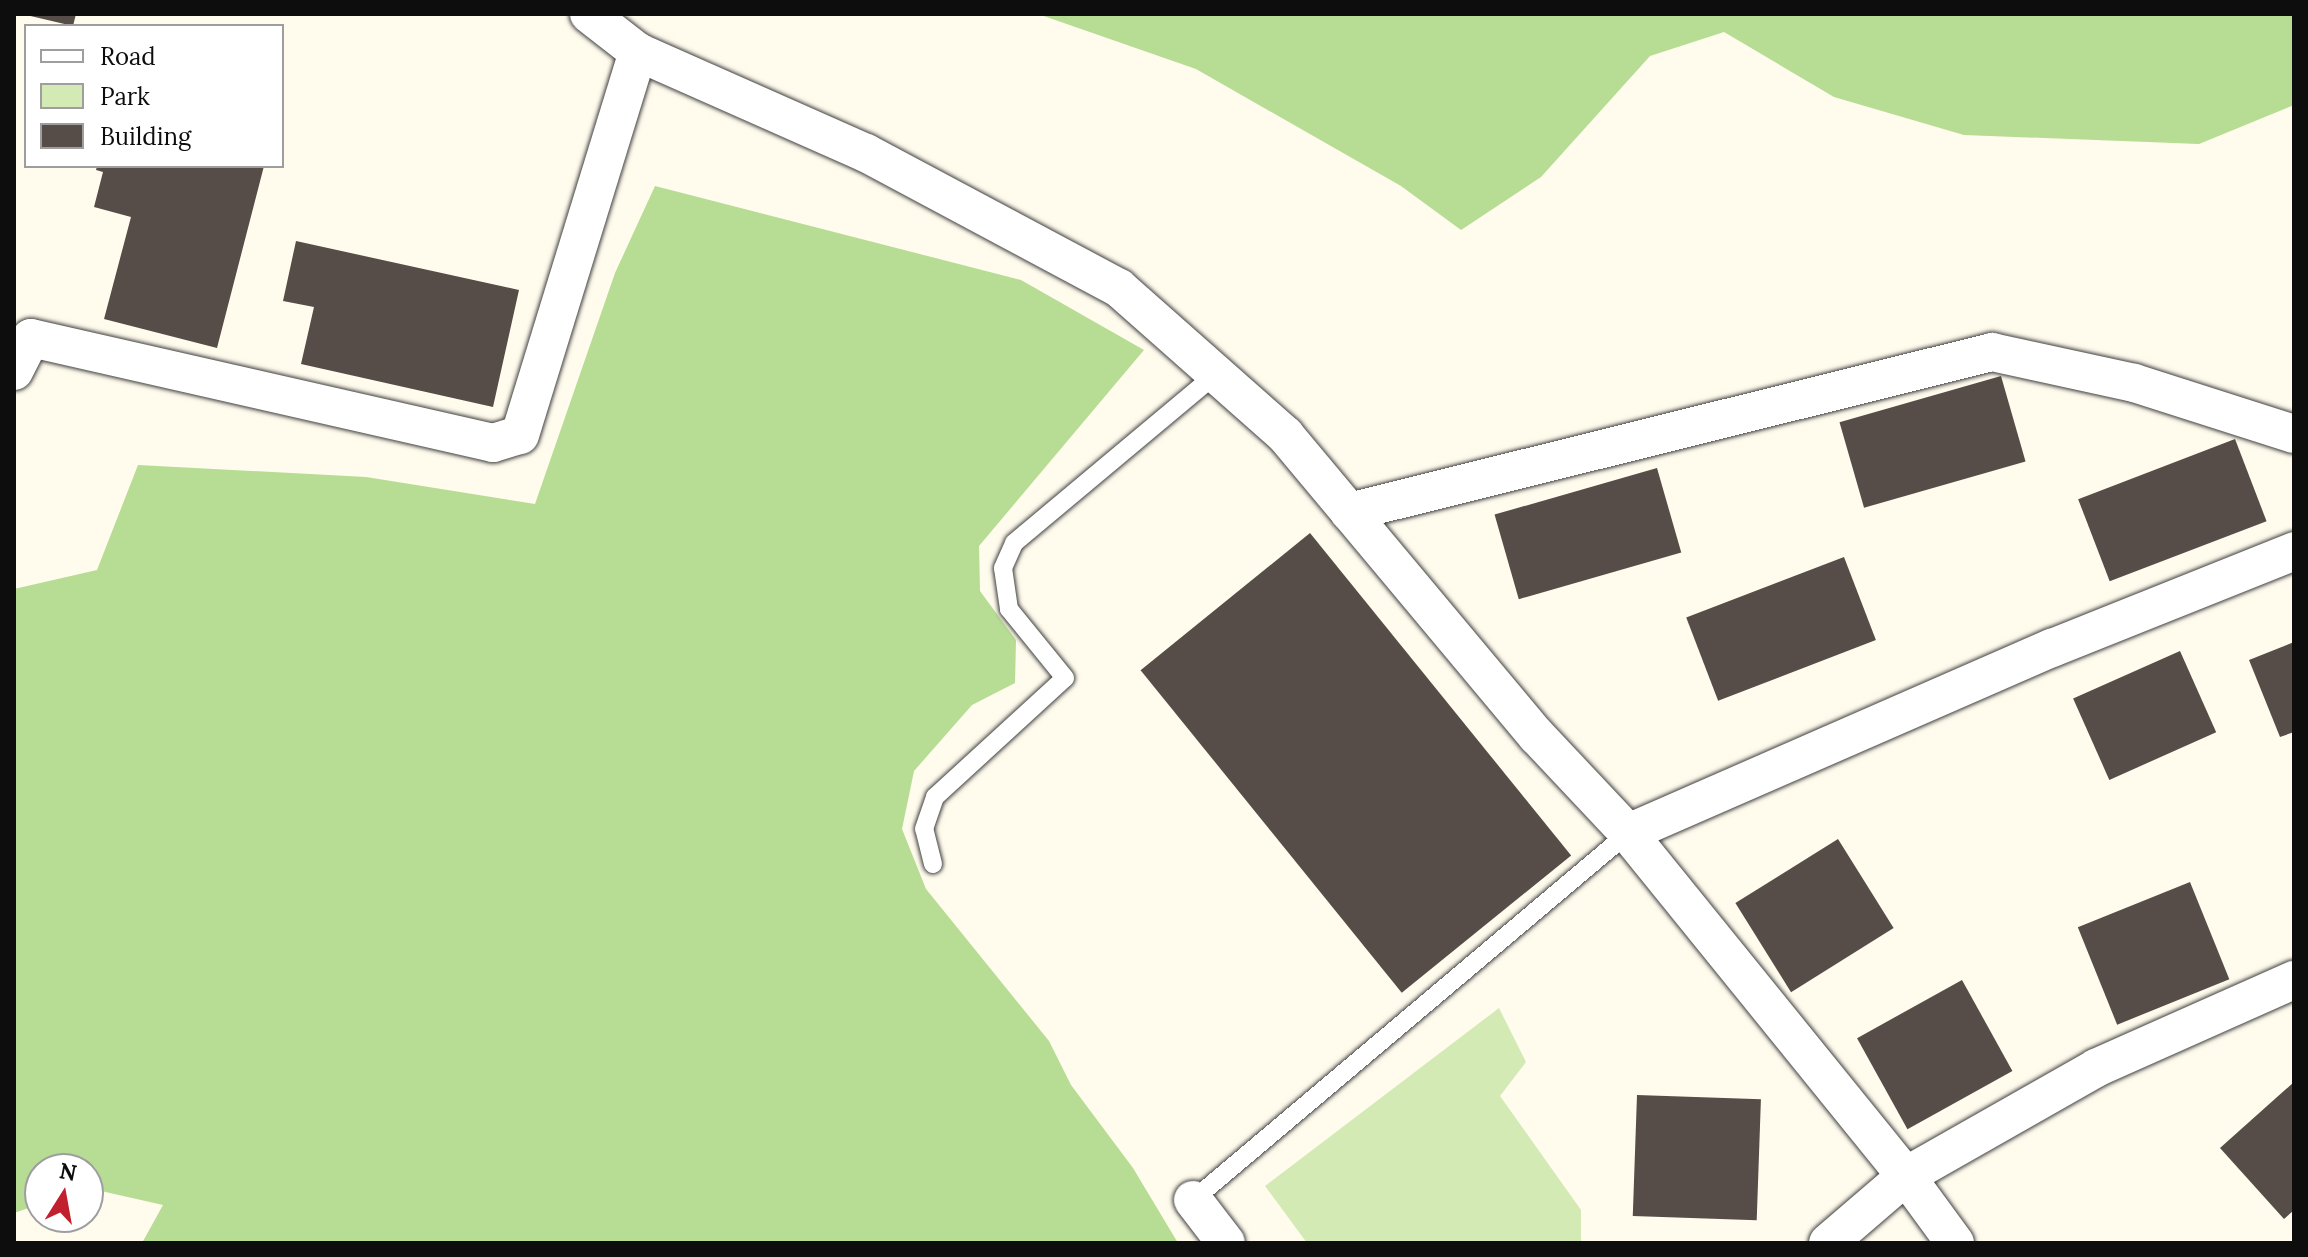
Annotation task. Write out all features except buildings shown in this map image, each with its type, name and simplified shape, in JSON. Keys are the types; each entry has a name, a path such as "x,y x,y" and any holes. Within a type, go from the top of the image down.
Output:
{"street":[{"path":"589,14 638,52 866,153 1119,288 1285,435 1537,736 1628,833 1906,1176 1955,1243"},
{"path":"14,371 31,338 493,443 520,435 638,52"},
{"path":"1349,512 1992,352 2134,383 2294,434"},
{"path":"1628,833 2052,648 2294,551"},
{"path":"1828,1243 1906,1176 2096,1068 2294,980"},
{"path":"1193,1200 1226,1243"}],"lane":[{"path":"933,864 924,829 935,797 1065,678 1009,609 1003,568 1014,543 1216,374"},
{"path":"1193,1200 1628,833"}],"green space":[{"path":"1038,14 2294,14 2294,105 2199,144 1964,135 1834,97 1724,32 1650,56 1541,177 1461,230 1401,186 1196,69"},
{"path":"655,186 1021,280 1144,350 979,546 980,591 1016,640 1015,683 972,705 914,771 902,829 926,889 1049,1041 1071,1085 1133,1168 1178,1243 142,1243 163,1205 104,1192 104,1153 24,1153 24,1210 14,1213 14,589 97,570 138,465 366,477 535,504 615,273"},
{"path":"1499,1008 1526,1062 1500,1096 1581,1210 1581,1243 1307,1243 1265,1186"}]}
